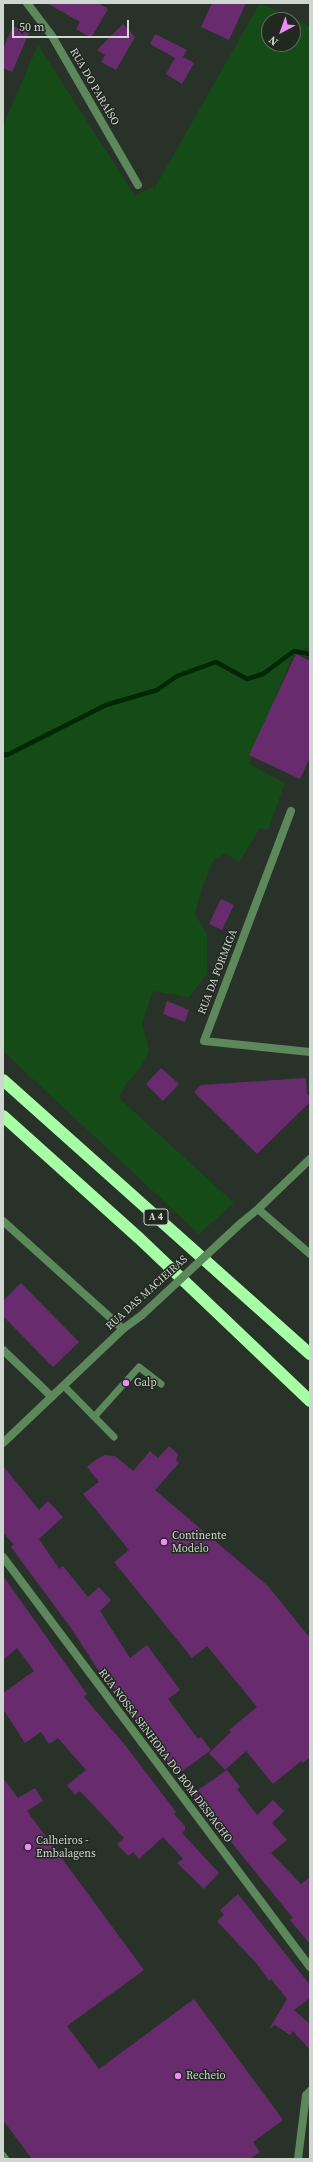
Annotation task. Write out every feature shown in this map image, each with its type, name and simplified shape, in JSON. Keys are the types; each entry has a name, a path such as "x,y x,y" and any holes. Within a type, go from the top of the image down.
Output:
{"highway":[{"name":"A 4","path":"3,1080 310,1354"},
{"name":"A 4","path":"3,1116 140,1239 310,1401"}],"street":[{"name":"RUA DO PARAÍSO","path":"27,3 52,36 138,185"},
{"name":"RUA DA FORMIGA","path":"290,811 204,1041 310,1052"},
{"path":"310,1159 258,1208 310,1254"},
{"name":"RUA DAS MACIEIRAS","path":"3,1444 123,1329 142,1315 241,1222 258,1208"},
{"path":"3,1221 123,1329"},
{"path":"3,1350 52,1397"},
{"name":"RUA NOSSA SENHORA DO BOM DESPACHO","path":"3,1557 310,1967"},
{"path":"298,2159 306,2095 310,2091"}],"lane":[{"path":"94,1417 139,1367 161,1384"},
{"path":"64,1386 114,1437"}],"green space":[{"path":"260,3 280,12 261,12 261,52 301,52 301,22 310,26 310,647 293,654 249,764 285,783 268,830 260,828 239,862 226,853 213,861 201,890 195,914 207,934 207,974 189,997 153,991 142,1023 149,1051 140,1068 126,1084 119,1098 234,1203 199,1234 3,1051 3,126 38,45 135,196 152,187 154,189"}],"building":[{"path":"47,3 98,3 108,9 91,38 76,29 80,22"},
{"path":"212,3 246,3 229,40 201,27"},
{"path":"123,24 135,37 116,70 101,62 105,55 97,50"},
{"path":"13,26 29,33 12,72 3,68 3,49"},
{"path":"155,34 187,50 183,57 194,63 182,84 166,74 175,58 150,44"},
{"path":"296,654 310,661 310,757 300,779 249,755"},
{"path":"221,899 234,905 222,930 209,924"},
{"path":"167,1001 189,1010 185,1022 163,1014"},
{"path":"161,1068 179,1084 163,1101 146,1084"},
{"path":"306,1078 307,1094 310,1097 310,1102 257,1154 194,1092 201,1085"},
{"path":"21,1283 79,1342 53,1367 3,1316 3,1301"},
{"path":"169,1446 178,1454 176,1460 179,1463 155,1490 268,1586 310,1638 310,1757 303,1763 301,1761 273,1784 246,1751 225,1770 209,1753 231,1732 229,1730 257,1707 207,1646 192,1658 114,1562 129,1550 83,1494 99,1482 87,1467 97,1459 105,1455 115,1456 133,1471 150,1451 158,1458"},
{"path":"3,1466 39,1510 48,1501 63,1517 39,1539 59,1569 63,1566 88,1597 99,1587 111,1600 100,1611 130,1658 147,1645 180,1690 168,1699 198,1739 201,1737 211,1750 177,1775 101,1670 99,1671 71,1628 11,1547 14,1545 3,1532"},
{"path":"3,1576 87,1694 84,1697 125,1745 176,1812 174,1814 185,1826 185,1830 182,1833 219,1873 204,1889 177,1863 183,1859 163,1837 139,1859 133,1852 128,1856 117,1844 124,1838 80,1791 75,1795 67,1785 86,1770 58,1738 49,1744 41,1732 25,1743 3,1709 3,1693 34,1671 17,1648 3,1660"},
{"path":"227,1770 240,1787 237,1789 257,1815 273,1800 284,1811 272,1823 287,1840 271,1853 301,1884 310,1877 310,1944 290,1920 293,1918 192,1794"},
{"path":"3,1778 18,1798 35,1788 43,1801 27,1811 144,1970 67,2026 99,2069 194,1999 283,2120 253,2142 260,2152 250,2159 32,2159 3,2120"},
{"path":"238,1894 310,1985 310,1998 294,2010 310,2024 310,2050 293,2031 290,2035 275,2025 269,2029 287,1999 271,1979 269,1981 257,1964 217,1921 224,1915 220,1910"}],"waterway":[{"path":"3,754 7,755 106,705 157,690 177,676 216,662 247,679 263,674 294,651 310,654"}],"place":[{"name":"Galp","path":"126,1383"},
{"name":"Continente Modelo","path":"164,1542"},
{"name":"Calheiros - Embalagens","path":"28,1847"},
{"name":"Recheio","path":"178,2076"}]}
